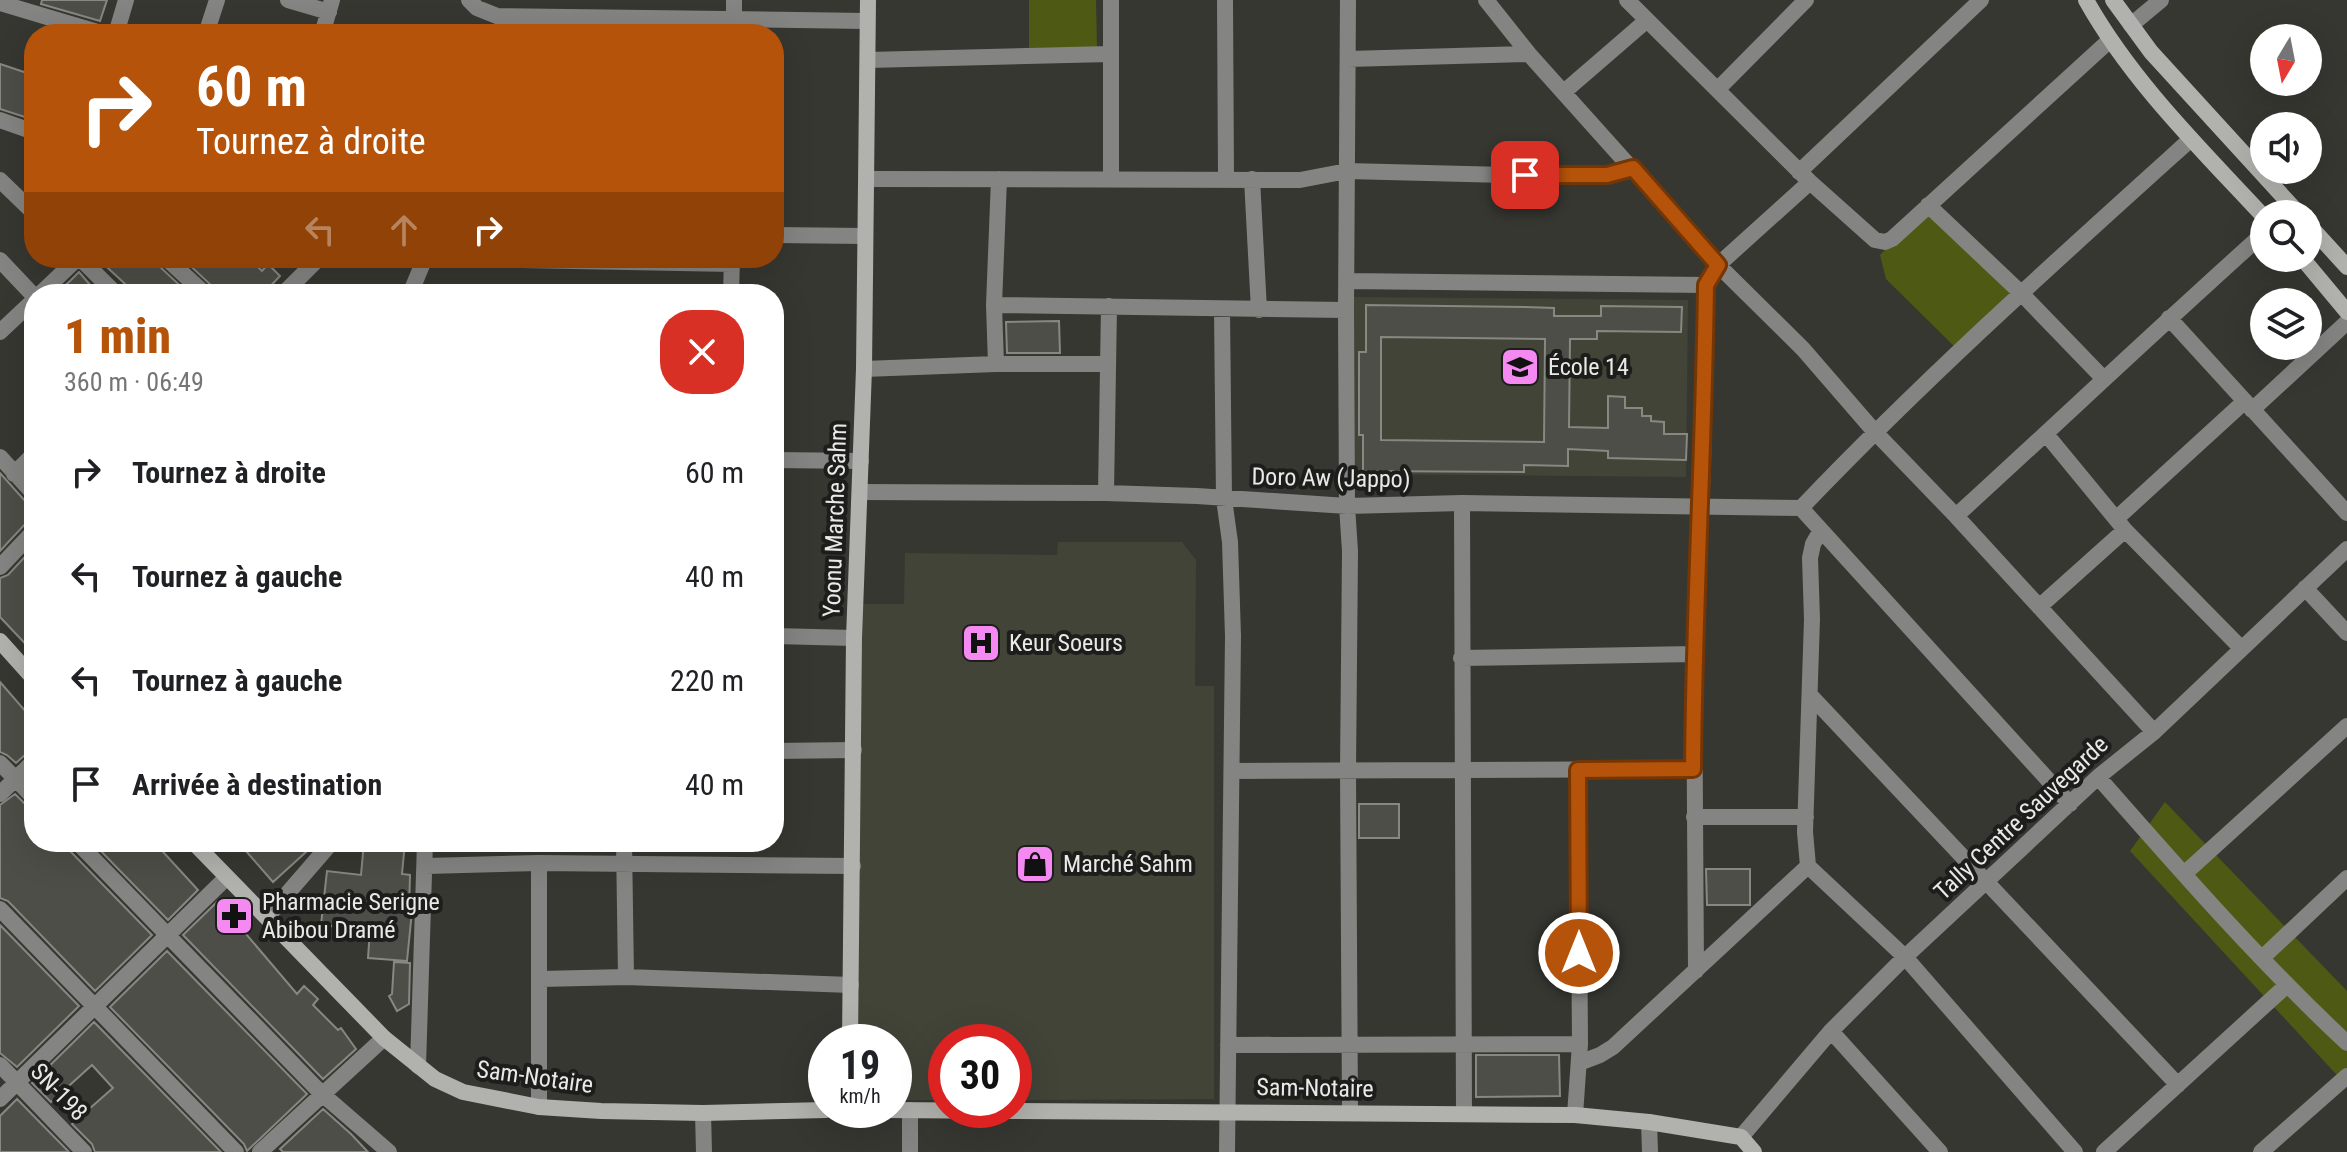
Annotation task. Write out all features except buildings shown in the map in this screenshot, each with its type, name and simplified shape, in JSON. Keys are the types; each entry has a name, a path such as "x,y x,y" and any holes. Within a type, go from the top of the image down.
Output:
{"street":[{"path":"119,24 126,0"},
{"path":"209,24 217,0"},
{"path":"288,0 330,6"},
{"path":"469,0 477,8 497,16 669,24"},
{"path":"734,0 734,24"},
{"name":"Yoonu Marche Sahm","path":"850,1024 854,638 861,492 864,236 868,179 868,0"},
{"path":"1111,0 1111,179"},
{"path":"1225,0 1226,178"},
{"path":"1348,0 1346,310 1350,551 1350,1112"},
{"path":"1486,0 1529,54 1718,265 1803,349 1874,431 2154,732"},
{"path":"1627,0 1805,177 1875,240 1882,242 1892,239 2110,40"},
{"path":"1696,971 1694,654 1703,467 1706,285 1718,265 1981,0"},
{"path":"2086,0 2110,40 2191,139 2250,202"},
{"path":"2113,0 2151,52 2286,200"},
{"path":"2131,25 2161,0"},
{"path":"0,3 70,24"},
{"path":"1718,89 1797,3"},
{"path":"495,24 497,16"},
{"path":"784,25 867,21"},
{"path":"1565,91 1646,21"},
{"path":"868,60 1110,54"},
{"path":"1348,59 1529,54"},
{"path":"0,120 24,128"},
{"path":"2070,804 1801,508 1874,431 2191,139"},
{"path":"868,179 1300,180 1347,171 1584,177 1633,168"},
{"path":"996,364 994,305 999,179"},
{"path":"1252,179 1259,310"},
{"path":"0,180 24,203"},
{"path":"1928,205 2021,293 2103,378"},
{"path":"784,235 864,236"},
{"path":"2322,239 2347,267"},
{"path":"1956,516 2250,246"},
{"path":"0,260 24,287"},
{"path":"51,284 68,268"},
{"path":"89,268 106,284"},
{"path":"177,268 194,284"},
{"path":"293,284 309,268"},
{"path":"2314,272 2347,312"},
{"path":"1348,281 1706,285"},
{"path":"994,305 1346,310"},
{"path":"1106,493 1109,306"},
{"path":"0,332 24,308"},
{"path":"1222,310 1224,499 1230,542 1233,636 1227,1152"},
{"path":"2169,318 2347,513"},
{"path":"2039,607 2121,524 2249,405 2347,322"},
{"path":"864,369 1106,364"},
{"path":"2046,434 2121,524 2241,648"},
{"path":"0,457 24,484"},
{"path":"784,460 861,461"},
{"path":"14,474 24,464"},
{"name":"Doro Aw (Jappo)","path":"861,492 1106,493 1347,506 1462,503 1801,508"},
{"path":"1462,503 1464,1114"},
{"path":"1821,530 1810,558 1808,866 1905,957 2075,1152"},
{"path":"0,567 24,542"},
{"name":"Tally Centre Sauvegarde","path":"1741,1137 1831,1031 1905,957 2098,777 2154,732 2347,549"},
{"path":"2305,588 2347,633"},
{"path":"784,636 854,638"},
{"path":"0,641 24,668"},
{"path":"1461,658 1694,654"},
{"path":"1810,695 2178,1085"},
{"path":"2184,874 2347,726"},
{"path":"784,751 854,750"},
{"path":"0,763 24,788"},
{"path":"1232,771 1693,769"},
{"path":"0,794 24,770"},
{"path":"1575,1115 1580,1044 1578,770"},
{"path":"2098,777 2287,985 2344,1034"},
{"path":"1694,817 1806,817"},
{"path":"87,852 321,1093 389,1152"},
{"name":"Sam-Notaire","path":"202,852 384,1038 435,1079 463,1092 539,1107 703,1113 808,1110"},
{"path":"267,917 323,852"},
{"path":"418,1066 425,852"},
{"path":"624,852 626,977"},
{"path":"426,866 539,863 853,866"},
{"path":"539,863 539,1107"},
{"path":"1579,1063 1613,1047 1808,866"},
{"path":"0,1099 226,878"},
{"path":"2262,958 2347,878"},
{"path":"0,909 236,1152"},
{"path":"540,979 626,977 851,985"},
{"path":"2104,1152 2287,985"},
{"path":"1831,1031 1940,1152"},
{"path":"260,1152 384,1038"},
{"path":"1228,1045 1580,1044"},
{"name":"SN-198","path":"0,1065 84,1152"},
{"path":"2261,1152 2347,1076"},
{"name":"Sam-Notaire","path":"912,1110 1575,1115 1649,1122 1741,1137"},
{"path":"703,1113 704,1152"},
{"path":"1649,1122 1650,1152"},
{"path":"910,1128 910,1152"},
{"path":"1741,1137 1754,1152"}],"shaded area":[{"name":"École 14","path":"1353,297 1688,300 1686,477 1351,474"},
{"name":"Marché Sahm","path":"1058,542 1182,542 1196,560 1195,686 1214,686 1214,1099 1032,1100 1032,1024 928,1024 928,1100 912,1100 912,1024 854,1024 857,604 904,604 905,553 1057,555"}],"green space":[{"path":"1029,0 1096,0 1097,47 1029,48"},
{"path":"1928,207 2019,295 1960,352 1886,279 1880,255"},
{"path":"2165,802 2347,991 2347,1086 2130,851"}],"place":[{"name":"École 14","path":"1520,367"},
{"name":"Keur Soeurs","path":"981,643"},
{"name":"Marché Sahm","path":"1035,864"},
{"name":"Pharmacie Serigne Abibou Dramé","path":"234,916"}],"route":[{"path":"1525,175 1584,177 1633,168 1718,265 1706,285 1693,769 1578,770 1579,953"}]}
